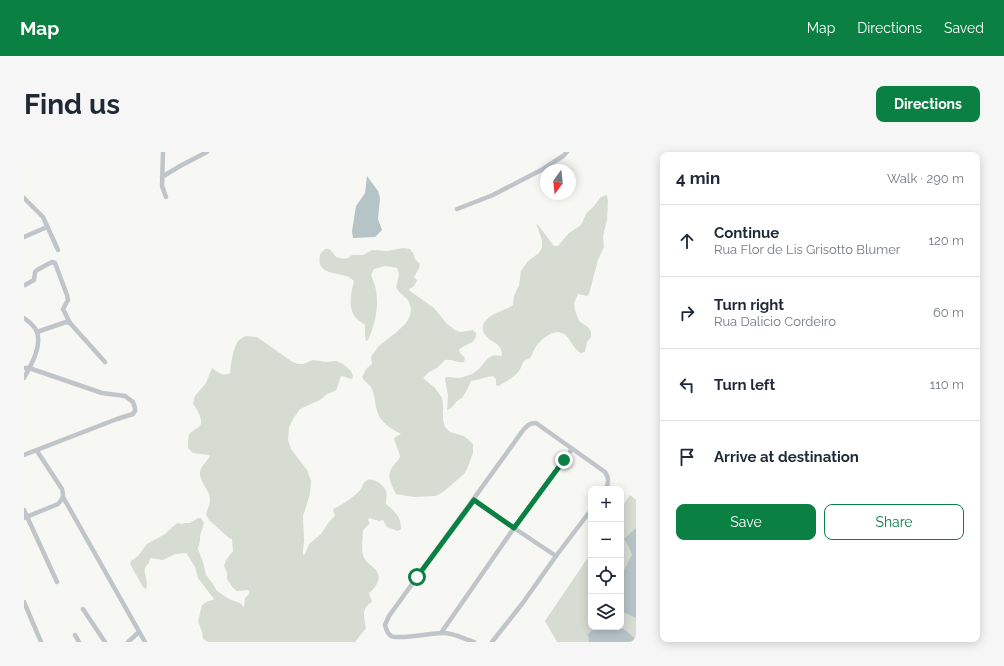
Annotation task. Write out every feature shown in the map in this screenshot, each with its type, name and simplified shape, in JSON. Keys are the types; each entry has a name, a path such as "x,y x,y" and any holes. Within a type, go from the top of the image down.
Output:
{"street":[{"path":"163,152 162,186 166,197"},
{"path":"162,177 207,152"},
{"path":"456,209 493,196 543,169 568,152"},
{"path":"24,198 43,217 58,250"},
{"path":"24,237 48,227"},
{"path":"25,285 34,280 35,272 37,270 52,262 55,263 67,295 68,300 63,309 70,323 105,362"},
{"path":"24,318 30,322 37,332 38,346 36,354 27,368 24,378"},
{"path":"37,332 66,322 70,323"},
{"path":"24,455 133,414 135,411 133,402 125,396 102,393 27,368"},
{"path":"474,642 449,633 398,637 392,636 387,632 385,625 389,616 524,429 532,423 536,423 605,472 609,480 607,486"},
{"path":"441,633 514,528 572,449"},
{"path":"37,451 62,489 64,495 63,497 144,642"},
{"path":"26,517 58,504 63,497"},
{"path":"474,500 556,556"},
{"path":"24,510 57,582"},
{"path":"492,642 522,604 588,514"},
{"path":"24,602 41,642"},
{"path":"83,609 105,642"},
{"path":"128,642 139,632"},
{"path":"75,636 79,642"}],"shaded area":[{"path":"367,176 378,191 380,198 378,219 382,230 375,237 353,238 352,231 356,206 365,193"},
{"path":"607,195 607,220 603,236 604,247 598,260 589,294 587,296 578,294 574,303 579,321 588,327 591,332 591,337 587,342 585,352 581,353 578,351 568,337 562,333 559,332 552,334 545,337 535,347 530,358 524,361 519,371 511,378 498,386 496,385 496,379 493,376 471,381 462,398 447,410 448,396 445,378 460,378 472,374 479,369 488,358 494,355 502,355 501,349 498,345 486,336 483,327 488,318 513,305 514,296 519,285 521,271 528,261 539,253 542,248 542,240 536,223 553,245 558,246 569,233 581,225 586,214 600,198"},
{"path":"403,248 410,249 415,259 420,264 414,277 417,280 414,286 409,289 410,291 434,308 447,324 455,330 460,332 473,330 476,333 476,337 473,341 459,350 465,358 464,362 445,360 423,378 435,388 442,398 443,420 445,427 450,432 464,436 473,444 473,453 464,474 436,496 414,497 396,494 389,476 391,469 400,457 394,438 401,434 383,422 378,415 372,390 362,377 367,368 372,364 371,357 378,347 403,326 408,320 410,314 411,307 407,299 396,288 399,274 397,268 385,266 374,269 371,275 375,284 377,309 373,328 368,340 366,341 365,325 354,315 351,306 354,281 346,276 331,273 323,269 319,261 320,254 326,249 331,250 336,257 343,259 352,255 363,255 372,250 387,251"},
{"path":"246,336 257,337 291,361 298,364 303,364 313,360 326,362 336,361 343,364 351,371 353,376 352,379 341,376 335,391 300,409 289,427 288,440 291,449 307,470 311,481 310,494 303,516 303,555 305,554 309,544 321,534 335,516 333,509 355,495 361,489 364,482 368,480 378,482 385,489 386,504 399,517 401,529 398,531 387,527 383,520 379,521 369,518 368,520 370,523 363,530 363,555 366,561 377,572 378,582 369,593 372,602 366,607 364,613 366,628 355,642 208,642 203,639 198,621 202,605 214,599 198,578 195,567 187,554 175,554 163,560 150,558 145,569 147,582 146,589 143,587 130,564 147,544 165,534 176,524 190,523 198,518 201,518 204,523 198,549 206,575 217,591 229,599 240,603 244,607 245,598 249,594 249,591 237,591 233,588 227,579 227,573 224,566 226,560 233,551 232,539 209,520 206,515 210,503 210,496 201,479 200,472 210,456 193,453 188,448 188,439 192,431 201,425 201,419 193,404 195,396 206,383 212,368 222,374 230,373 236,346 240,339"},
{"path":"630,495 636,500 636,642 557,642 545,621 588,557 588,630 624,630 624,504"},
{"path":"636,528 636,618 624,612 624,570 632,555 624,539"},
{"path":"592,630 624,630 635,639 635,642 589,642 588,634"}],"route":[{"path":"417,577 474,500 514,528 564,460"}]}
